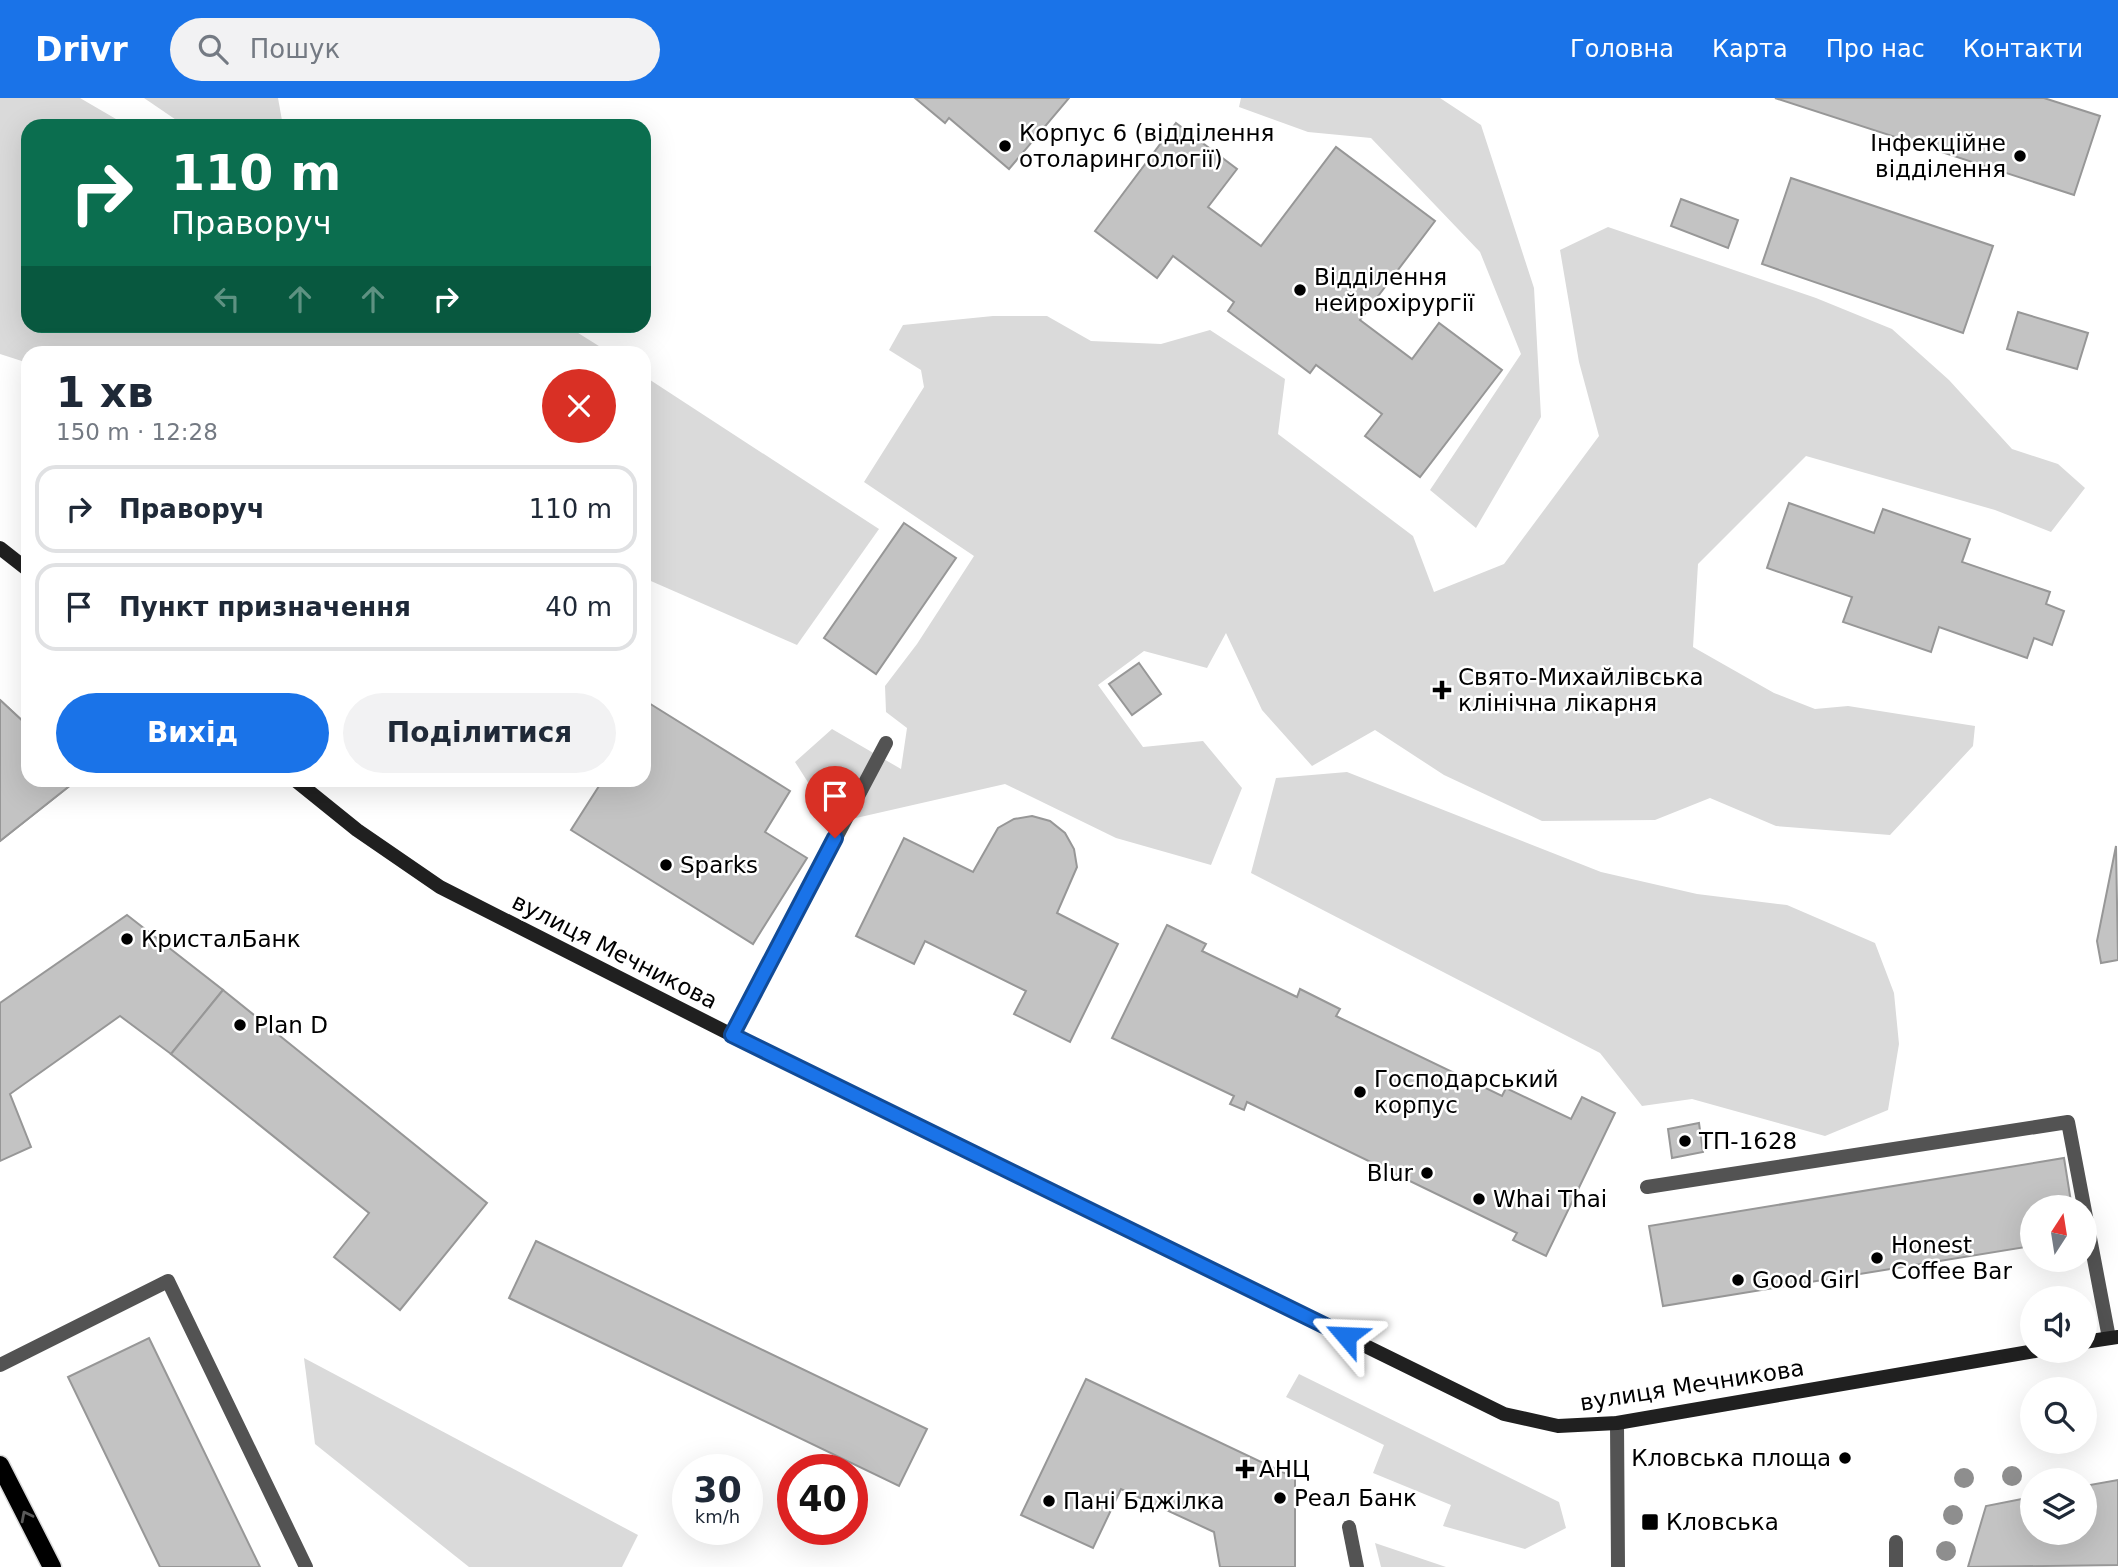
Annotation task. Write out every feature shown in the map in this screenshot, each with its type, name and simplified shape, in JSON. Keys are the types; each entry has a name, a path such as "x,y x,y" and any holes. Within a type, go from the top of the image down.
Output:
{"main road":[{"path":"0,1465 52,1567"}],"street":[{"path":"0,548 21,564"},
{"path":"732,1035 886,743"},
{"name":"вулиця Мечникова","path":"304,787 357,830 440,887 732,1035 1504,1414 1558,1426 1617,1423 2020,1354"},
{"path":"1647,1187 2068,1122 2113,1337"},
{"path":"0,1365 168,1281 306,1567"},
{"path":"1617,1423 1618,1567"},
{"path":"1349,1527 1357,1567"},
{"path":"1896,1542 1896,1567"}],"shaded area":[{"path":"0,98 80,98 116,119 21,119 21,333 578,333 599,346 21,346 21,361 0,354"},
{"path":"144,98 278,98 282,119 175,119"},
{"path":"1241,98 1440,98 1481,125 1534,288 1541,417 1476,528 1430,490 1521,354 1480,252 1371,138 1308,132 1239,107"},
{"path":"1608,227 1816,298 1892,329 1949,380 2012,449 2058,464 2085,488 2051,532 1995,510 1806,456 1698,564 1693,647 1774,693 1815,709 1848,706 1975,726 1973,746 1890,835 1776,826 1710,798 1655,820 1542,821 1444,775 1375,730 1312,766 1262,710 1226,633 1207,668 1144,651 1098,685 1143,747 1203,741 1242,788 1211,865 1116,838 1005,784 834,823 795,762 832,729 901,769 907,728 886,712 885,686 917,644 974,556 864,482 924,387 921,370 889,350 903,325 993,316 1047,316 1091,341 1161,344 1210,330 1285,379 1278,434 1413,536 1434,592 1504,564 1599,436 1579,362 1560,250"},
{"path":"651,381 879,529 797,645 651,581"},
{"path":"1347,772 1601,872 1697,894 1787,905 1875,943 1894,993 1899,1044 1888,1110 1825,1136 1692,1099 1642,1106 1600,1053 1251,873 1276,778"},
{"path":"304,1358 638,1535 622,1567 469,1567 315,1444"},
{"path":"1299,1374 1559,1502 1566,1528 1525,1549 1443,1526 1451,1505 1373,1473 1384,1445 1286,1397"},
{"path":"1375,1543 1446,1567 1381,1567"}],"building":[{"name":"Корпус 6 (відділення отоларингології)","path":"915,98 1069,98 1009,169 949,118 945,123"},
{"name":"Інфекційне відділення","path":"1775,98 2044,98 2100,116 2074,195"},
{"name":"Відділення нейрохірургії","path":"1176,123 1237,169 1208,207 1261,246 1336,147 1435,221 1360,320 1412,359 1439,323 1502,370 1420,477 1365,436 1382,414 1316,365 1310,373 1228,311 1234,302 1173,256 1157,278 1095,231"},
{"path":"1791,178 1993,246 1963,333 1762,264"},
{"path":"1681,199 1738,220 1728,248 1671,226"},
{"path":"2018,312 2088,333 2077,369 2007,349"},
{"path":"1789,503 1874,533 1883,509 1970,539 1962,562 2050,592 2046,604 2064,611 2052,645 2034,638 2027,658 1939,627 1931,652 1843,622 1852,597 1767,568"},
{"path":"904,523 956,558 876,674 824,638"},
{"path":"1139,663 1161,694 1132,715 1109,684"},
{"path":"0,700 21,720 21,787 68,787 0,841"},
{"path":"0,700 21,720 21,787 68,787 0,841"},
{"path":"651,704 790,791 765,832 807,858 753,944 571,830 598,787 651,787"},
{"path":"1032,816 1050,821 1065,833 1074,849 1077,867 1057,913 1118,944 1070,1042 1014,1014 1026,991 925,941 914,964 856,936 904,838 973,872 998,828 1014,819"},
{"path":"2116,846 2118,960 2101,963 2097,941"},
{"path":"127,915 223,990 171,1054 120,1016 10,1094 31,1147 0,1161 0,1003"},
{"name":"Господарський корпус","path":"1167,925 1206,944 1202,951 1297,997 1300,989 1340,1009 1336,1016 1502,1096 1506,1088 1571,1119 1582,1097 1615,1113 1546,1256 1513,1240 1517,1233 1247,1102 1244,1110 1230,1104 1234,1096 1112,1038"},
{"path":"223,990 487,1203 400,1310 334,1257 369,1213 171,1054"},
{"name":"ТП-1628","path":"1699,1123 1703,1152 1672,1158 1668,1129"},
{"path":"2064,1158 2070,1195 2020,1195 2020,1248 1663,1306 1649,1226"},
{"path":"536,1241 927,1429 899,1486 868,1471 868,1454 833,1454 509,1298"},
{"path":"149,1338 260,1567 160,1567 68,1377"},
{"path":"1086,1379 1295,1478 1295,1567 1220,1567 1214,1532 1121,1489 1093,1548 1021,1515"},
{"path":"2118,1480 2118,1565 1968,1567 1986,1506 2020,1499 2020,1545 2097,1545 2097,1484"}],"place":[{"name":"Корпус 6 (відділення отоларингології)","path":"1005,146"},
{"name":"Інфекційне відділення","path":"2020,156"},
{"name":"Відділення нейрохірургії","path":"1300,290"},
{"name":"Свято-Михайлівська клінічна лікарня","path":"1442,690"},
{"name":"Sparks","path":"666,865"},
{"name":"КристалБанк","path":"127,939"},
{"name":"Plan D","path":"240,1025"},
{"name":"Господарський корпус","path":"1360,1092"},
{"name":"ТП-1628","path":"1685,1141"},
{"name":"Blur","path":"1427,1173"},
{"name":"Whai Thai","path":"1479,1199"},
{"name":"Honest Coffee Bar","path":"1877,1258"},
{"name":"Good Girl","path":"1738,1280"},
{"name":"Кловська площа","path":"1845,1458"},
{"name":"АНЦ","path":"1245,1469"},
{"name":"Реал Банк","path":"1280,1498"},
{"name":"Пані Бджілка","path":"1049,1501"},
{"name":"Кловська","path":"1650,1522"}],"route":[{"path":"835,838 732,1035 1346,1336"}]}
